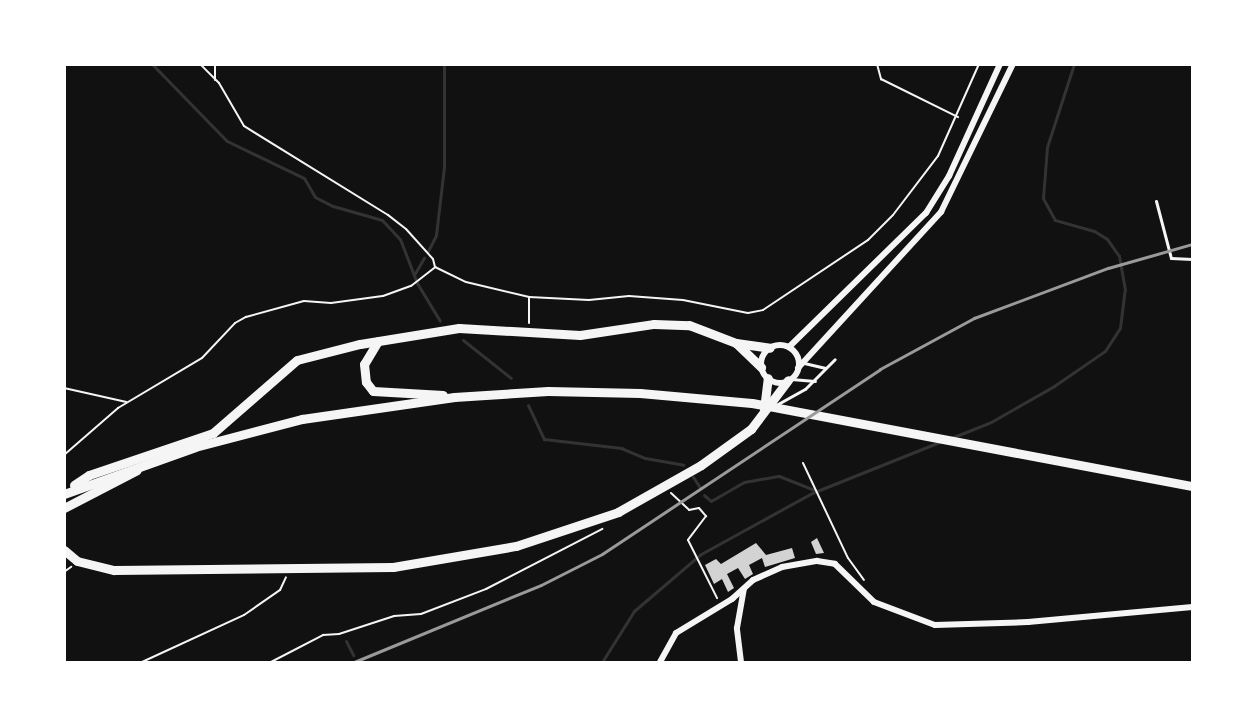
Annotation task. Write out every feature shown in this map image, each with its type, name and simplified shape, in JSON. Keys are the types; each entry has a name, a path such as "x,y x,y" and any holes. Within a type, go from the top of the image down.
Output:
{"main road":[{"path":"64,493 89,475 213,433 297,360 378,341 459,328 580,335 654,324 689,325 736,343 770,348"},
{"path":"378,341 364,364 366,382 373,391 454,397"},
{"path":"736,343 761,367"},
{"path":"762,418 768,378"},
{"path":"65,550 77,561 114,570 393,567 516,546 618,512 668,488 738,441 762,418 789,380"},
{"path":"64,493 150,462 302,419 454,397 548,391 640,393 752,403 1192,486"},
{"path":"64,508 150,462"}],"street":[{"path":"1000,64 949,176 926,213 789,347 770,348 763,356 761,367 768,378 789,380 941,212 1013,64"},
{"path":"789,347 801,365"},
{"path":"660,663 676,633 744,590 767,571 817,561 835,564 874,602 935,625 1028,622 1192,607"},
{"path":"741,663 737,627 744,590"}],"lane":[{"path":"1156,201 1171,258 1192,259"},
{"path":"769,408 815,381 835,359"},
{"path":"801,365 825,368"},
{"path":"789,380 815,381"}],"path":[{"path":"200,64 216,80 244,126 388,215 406,229 433,259 435,267"},
{"path":"215,64 216,80"},
{"path":"877,64 881,79 958,117"},
{"path":"435,267 466,282 529,297 589,300 629,296 683,300 748,313 762,310 868,240 893,215 938,156 958,117 979,64"},
{"path":"64,455 126,402 186,370 246,317 283,304 349,302 411,286 435,267"},
{"path":"529,297 529,332"},
{"path":"64,387 126,402"},
{"path":"803,463 848,558 868,585"},
{"path":"660,496 668,488 689,510 699,508 706,516 688,540 716,598 729,600"},
{"path":"271,663 323,635 339,634 394,616 420,614 486,589 603,528"},
{"path":"142,663 183,647 244,615 280,590 286,568"}],"building":[{"path":"817,538 824,553 816,554 811,542"},
{"path":"756,543 766,555 792,548 795,558 765,567 762,558 749,565 753,574 745,579 738,568 727,574 734,588 728,592 722,579 714,584 705,565 716,559 721,564"}],"waterway":[{"path":"152,64 227,141 304,178 315,197 333,206 382,220 400,239 417,283 440,321"},
{"path":"428,251 436,235 444,167 444,64"},
{"path":"951,438 991,422 1054,386 1105,351 1120,328 1125,290 1119,256 1107,239 1094,231 1055,220 1043,198 1047,147 1074,64"},
{"path":"414,275 424,258"},
{"path":"463,340 511,378"},
{"path":"528,405 544,439 621,448 645,458 683,465"},
{"path":"602,662 634,611 701,554 812,493 942,441"},
{"path":"704,495 711,501 744,482 779,476 817,491"},
{"path":"693,477 699,486"},
{"path":"346,641 353,655"}],"railway":[{"path":"354,662 541,585 602,554 880,369 974,318 1108,268 1192,244"}]}
